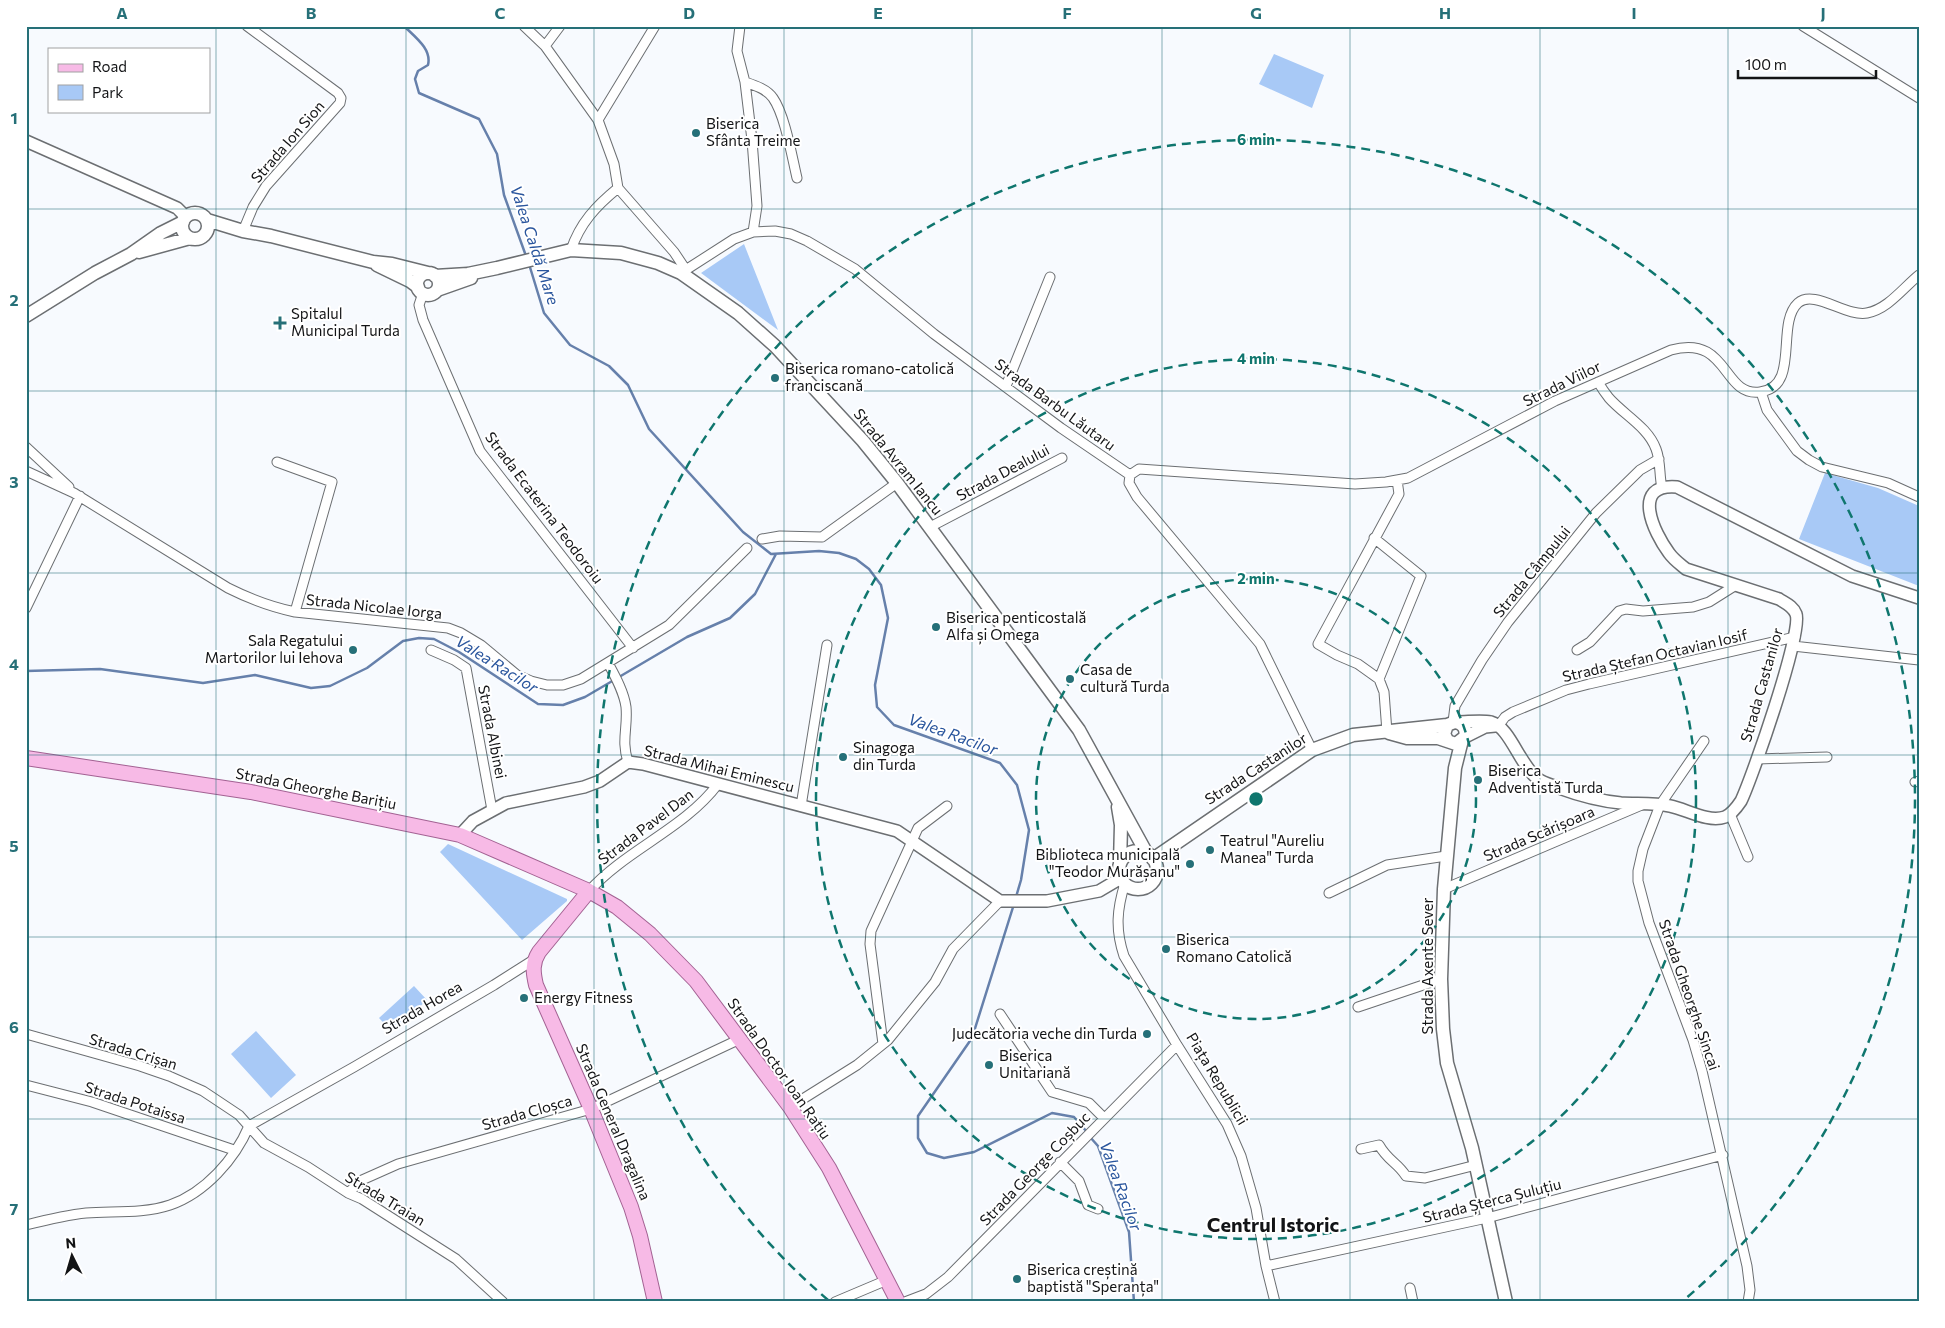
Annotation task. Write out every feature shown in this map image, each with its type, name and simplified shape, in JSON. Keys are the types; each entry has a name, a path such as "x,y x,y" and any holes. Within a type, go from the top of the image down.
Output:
{"main road":[{"path":"26,316 95,273 131,254 160,233 194,213 201,215 206,227"},
{"path":"185,219 182,228 190,238"},
{"path":"206,227 246,231 373,262 392,264 431,275 439,283 437,290"},
{"path":"131,254 190,238 199,239 206,227"},
{"name":"Strada Avram Iancu","path":"497,268 571,250 621,253 658,262 684,272 738,313 775,346 863,442 930,527 1079,730 1150,856"},
{"path":"373,262 380,268 410,281 420,290 430,294 497,268"},
{"path":"420,290 418,280 421,276 468,274 497,268"},
{"path":"1447,740 1444,731 1452,723 1465,728 1464,739"},
{"name":"Strada Castanilor","path":"1150,856 1312,750 1347,737 1452,723"},
{"name":"Strada Castanilor","path":"1387,732 1407,738 1447,740 1453,744 1464,739"},
{"name":"Strada Axente Sever","path":"1464,739 1455,768 1446,856 1441,979 1443,1029 1447,1063 1476,1165 1506,1302"},
{"name":"Strada Gheorghe Barițiu","path":"26,758 251,792 460,835 590,891"},
{"name":"Strada Avram Iancu","path":"1117,799 1121,825 1122,876"},
{"path":"1137,851 1150,856 1157,872 1150,884 1137,889 1122,876 1126,856 1131,852 1137,851"},
{"name":"Strada Horea","path":"535,959 590,891"},
{"name":"Strada Doctor Ioan Rațiu","path":"590,891 617,907 650,934 696,981 740,1039 790,1107 829,1168 898,1302"},
{"name":"Strada General Dragalina","path":"535,959 533,967 536,985 592,1109 640,1236 655,1302"}],"street":[{"name":"Strada Ion Sion","path":"246,231 253,207 266,186 340,103 341,98 338,93 247,26"},
{"path":"524,26 545,46 598,120 614,164 618,188 674,252 684,272"},
{"path":"545,46 560,26"},
{"path":"598,120 655,26"},
{"path":"740,26 737,51 745,82 757,206 753,232"},
{"path":"1803,26 1919,98"},
{"path":"745,82 757,86 772,97 789,140 797,178"},
{"path":"26,141 174,207 185,219"},
{"path":"571,250 575,238 592,211 618,188"},
{"name":"Strada Barbu Lăutaru","path":"684,272 734,239 753,232 775,231 791,234 808,241 855,269 934,334 1061,428 1130,475"},
{"path":"1919,276 1891,301 1877,310 1866,313 1853,313 1816,300 1806,299 1797,304 1791,315 1785,362 1781,376 1772,387 1761,392 1767,410 1797,451 1809,460 1822,467 1888,483 1919,497"},
{"path":"1006,386 1050,277"},
{"name":"Strada Ecaterina Teodoroiu","path":"420,290 419,305 423,320 480,451 633,648"},
{"name":"Strada Viilor","path":"1130,475 1139,469 1355,484 1408,478 1425,471 1555,401 1671,350 1693,346 1704,349 1718,360 1740,386 1749,392 1761,392"},
{"path":"1598,382 1609,398 1646,432 1653,441 1659,459 1662,488 1677,487 1852,576 1919,598"},
{"name":"Strada Nicolae Iorga","path":"26,447 77,494"},
{"name":"Strada Dealului","path":"930,527 1062,458"},
{"name":"Strada Câmpului","path":"1452,723 1455,706 1482,660 1508,622 1596,513 1640,470 1659,459"},
{"name":"Strada Nicolae Iorga","path":"277,462 332,482 295,612"},
{"name":"Strada Nicolae Iorga","path":"26,471 77,494 228,588 246,597 273,607 295,612 448,628 481,644 517,675 547,685 562,685 581,679 669,625 747,548"},
{"path":"1130,475 1129,483 1137,497 1232,608 1260,644 1312,750"},
{"path":"1387,732 1386,702 1379,679 1358,664 1318,644 1399,494 1397,480"},
{"path":"762,539 780,536 822,536 897,483"},
{"name":"Strada Castanilor","path":"1662,488 1650,498 1648,506 1649,516 1668,552 1676,562 1686,569 1779,599 1792,607 1796,614 1797,624 1794,642 1757,759 1740,802 1730,814"},
{"path":"26,608 77,494"},
{"path":"1374,538 1421,576 1379,679"},
{"path":"1577,650 1590,642 1619,611 1626,609 1643,611 1693,607 1723,595 1736,585"},
{"name":"Strada Ștefan Octavian Iosif","path":"1499,725 1505,717 1513,712 1566,690 1794,642 1919,660"},
{"name":"Strada Mihai Eminescu","path":"801,806 827,645"},
{"name":"Strada Albinei","path":"431,650 454,660 466,668 492,810"},
{"path":"460,835 473,821 506,803 584,787 600,781 628,762 624,748 626,706 608,662"},
{"name":"Strada Castanilor","path":"1452,723 1485,722 1499,725"},
{"path":"1499,725 1525,767 1539,780 1577,795 1619,803 1660,805 1709,817 1724,817 1730,814 1748,857"},
{"name":"Strada Castanilor","path":"1464,739 1485,727 1499,725"},
{"name":"Strada Gheorghe Șincai","path":"1704,741 1660,805 1643,849 1638,871 1638,881 1649,923 1693,1040 1723,1155 1747,1266 1750,1290 1748,1302"},
{"path":"1757,759 1827,756"},
{"name":"Strada Mihai Eminescu","path":"628,762 643,764 897,831 912,839 1003,902"},
{"name":"Strada Pavel Dan","path":"590,891 599,880 640,848 681,821 718,784"},
{"name":"Strada Scărișoara","path":"1444,889 1644,804"},
{"path":"883,1044 870,936 918,828 947,806"},
{"path":"1329,893 1387,865 1446,856"},
{"path":"790,1107 858,1064 883,1044 935,982 953,949 1003,902 1047,901 1099,891 1122,876"},
{"name":"Piața Republicii","path":"1122,876 1118,908 1120,944 1130,968 1227,1124 1241,1156 1256,1208 1266,1266 1275,1302"},
{"name":"Strada Horea","path":"249,1126 354,1067 535,959"},
{"path":"1358,1007 1441,979"},
{"path":"1000,1014 1052,1092 1089,1103 1102,1120"},
{"path":"880,1019 894,1024 901,1023"},
{"name":"Strada Crișan","path":"26,1034 170,1076 225,1105 239,1114 249,1126"},
{"name":"Strada Cloșca","path":"348,1193 362,1180 398,1164 592,1109 740,1039"},
{"name":"Strada George Coșbuc","path":"906,1302 926,1294 948,1277 1177,1045"},
{"name":"Strada Potaissa","path":"26,1085 92,1102 234,1150"},
{"path":"26,1225 63,1216 140,1211 170,1205 193,1193 215,1176 249,1126"},
{"name":"Strada Traian","path":"249,1126 264,1143 308,1167 348,1193 362,1199 456,1259 504,1302"},
{"path":"1362,1149 1379,1145 1386,1157 1400,1166 1406,1176 1425,1178 1476,1165"},
{"name":"Strada Șterca Șuluțiu","path":"1266,1266 1487,1218 1723,1155"},
{"path":"1060,1162 1079,1181 1088,1205 1098,1209"},
{"path":"835,1302 887,1280"},
{"path":"1410,1288 1412,1302"}],"green space":[{"path":"1274,54 1324,75 1312,108 1259,84"},
{"path":"744,244 778,330 701,273"},
{"path":"1825,473 1878,488 1919,506 1919,586 1799,539"},
{"path":"448,844 567,899 567,901 522,940 440,852"},
{"path":"414,986 427,1000 392,1032 379,1018"},
{"path":"256,1031 296,1075 271,1098 231,1054"}],"waterway":[{"name":"Valea Caldă Mare","path":"404,26 422,44 429,59 428,65 418,71 415,79 419,93 479,119 497,154 504,195 526,256"},
{"name":"Valea Racilor","path":"529,264 544,313 570,345 609,366 628,385 649,429 743,532 771,554 819,551 839,553 856,559 869,569 881,585 888,618 875,685 877,707 894,725 1000,763 1017,785 1029,830 1021,880 1016,897"},
{"name":"Valea Racilor","path":"619,677 687,637 730,618 755,594 776,554"},
{"name":"Valea Racilor","path":"26,671 100,669 203,683 255,675 311,688 330,686 367,668 403,641 419,638 434,639 459,652 538,704 563,705 585,697 614,680"},
{"name":"Valea Racilor","path":"1014,904 972,1038 918,1116 918,1138 927,1153 944,1158 974,1152 1052,1113 1074,1117 1087,1132"},
{"name":"Valea Racilor","path":"1090,1137 1098,1146 1129,1232 1134,1302"}],"place":[{"name":"Biserica Sfânta Treime","path":"696,133"},
{"name":"Spitalul Municipal Turda","path":"280,323"},
{"name":"Biserica romano-catolică franciscană","path":"775,378"},
{"name":"Biserica penticostală Alfa și Omega","path":"936,627"},
{"name":"Sala Regatului Martorilor lui Iehova","path":"353,650"},
{"name":"Casa de cultură Turda","path":"1070,679"},
{"name":"Sinagoga din Turda","path":"843,757"},
{"name":"Biserica Adventistă Turda","path":"1478,780"},
{"name":"Teatrul \"Aureliu Manea\" Turda","path":"1210,850"},
{"name":"Biblioteca municipală \"Teodor Murășanu\"","path":"1190,864"},
{"name":"Biserica Romano Catolică","path":"1166,949"},
{"name":"Energy Fitness","path":"524,998"},
{"name":"Judecătoria veche din Turda","path":"1147,1034"},
{"name":"Biserica Unitariană","path":"989,1065"},
{"name":"Biserica creștină baptistă \"Speranța\"","path":"1017,1279"}],"district":[{"name":"Centrul Istoric","path":"1273,1225"}]}
